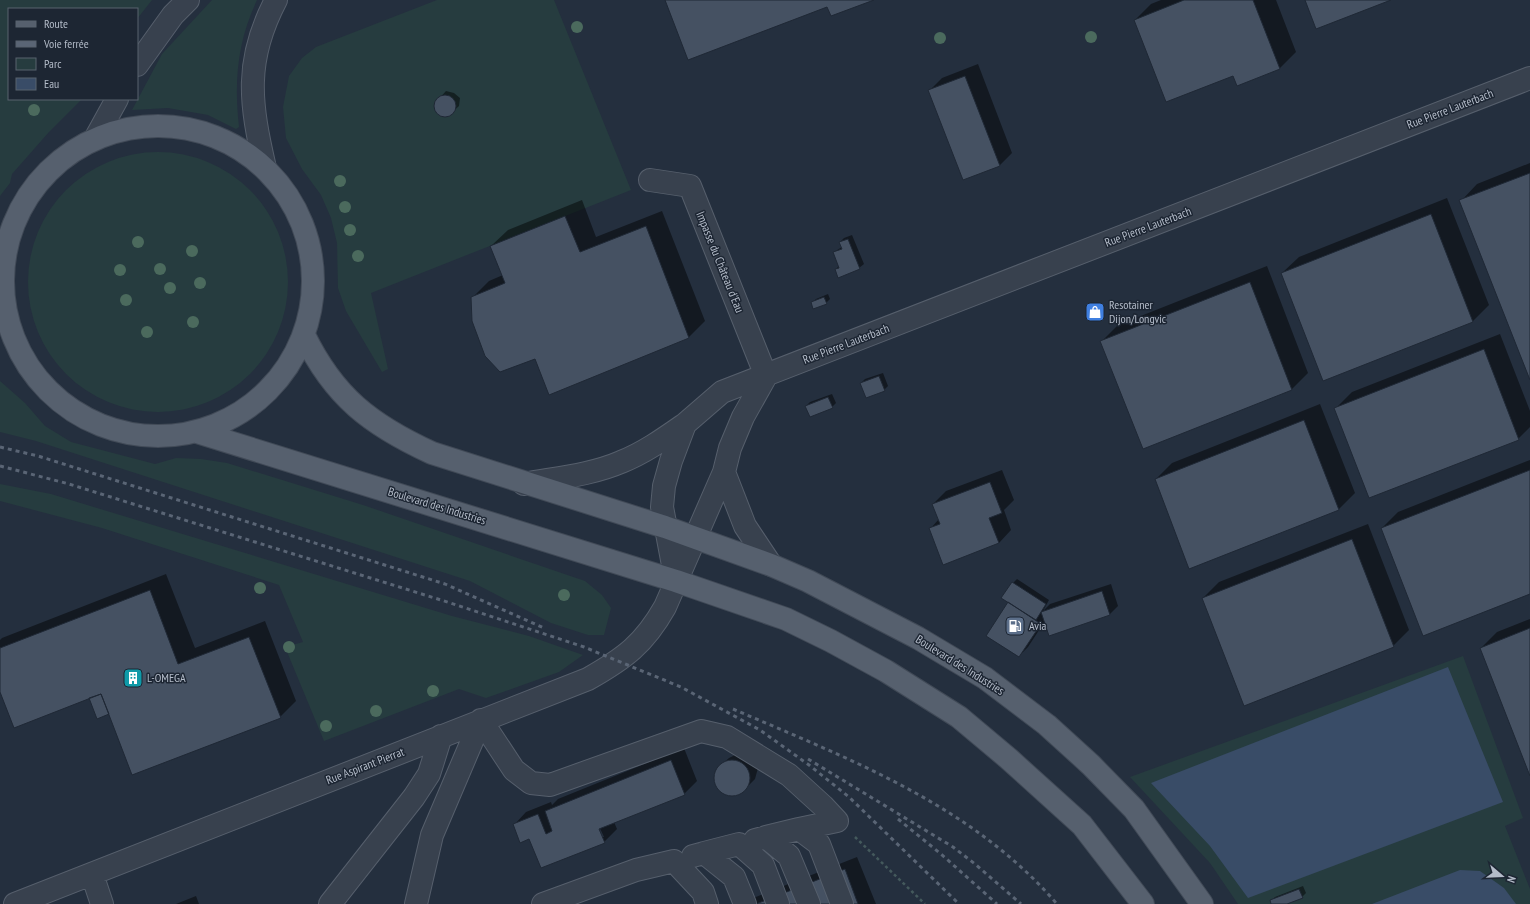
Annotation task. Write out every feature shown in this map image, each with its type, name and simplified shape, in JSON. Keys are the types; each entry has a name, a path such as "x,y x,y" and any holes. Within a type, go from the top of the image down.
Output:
{"main road":[{"path":"139,127 185,128 228,142 265,168 288,196 304,229 312,264 312,300 304,335 279,379 243,412 198,432 145,437 95,424 51,395 10,350 3,293 5,234 30,193 59,162 95,139 139,127"},
{"name":"Boulevard des Industries","path":"304,335 316,361 335,386 352,404 388,431 432,453 524,484 665,527 771,565 808,581 918,638 985,678 1047,725 1134,809 1202,904"},
{"name":"Boulevard des Industries","path":"198,432 676,580 779,616 831,641 886,671 959,717 1009,759 1082,825 1143,904"}],"street":[{"path":"138,64 174,15 188,0"},
{"path":"265,168 256,131 253,102 253,66 257,44 266,19 276,0"},
{"name":"Rue Pierre Lauterbach","path":"524,484 584,472 621,462 658,443 685,424 722,392 1530,78"},
{"path":"95,139 116,100"},
{"name":"Impasse du Château d'Eau","path":"650,180 690,186 766,376"},
{"path":"676,580 724,472 730,448 743,417 766,376"},
{"name":"Rue Pierre Lauterbach","path":"665,527 662,507 664,486 671,461 685,424"},
{"path":"724,472 745,526 771,565"},
{"path":"665,527 676,580"},
{"name":"Rue Aspirant Pierrat","path":"15,904 588,678 619,662 654,627 666,607 676,580"},
{"path":"481,720 514,770 531,783 550,785 702,731 727,737 789,775 837,821"},
{"path":"428,904 424,870 432,835 481,720"},
{"path":"330,904 414,797 429,774 441,736"},
{"path":"544,904 636,870 799,829 837,821"},
{"path":"799,829 819,844 842,904"},
{"path":"766,838 789,856 809,904"},
{"path":"739,844 763,865 778,904"},
{"path":"704,853 734,877 745,904"},
{"path":"674,861 703,892 708,904"},
{"path":"92,874 102,904"}],"path":[{"path":"837,821 868,848 925,904"}],"green space":[{"path":"0,0 152,0 138,18 138,8 8,8 8,100 81,100 49,132 12,174 10,183 0,196"},
{"path":"212,0 257,0 250,16 241,47 237,78 239,127 236,129 208,115 168,108 132,110 162,54"},
{"path":"437,0 554,0 631,190 371,293 388,369 382,372 346,311 338,288 337,243 331,218 321,195 302,169 286,138 283,107 289,76 302,58 316,47"},
{"path":"158,152 183,155 208,162 230,174 250,190 266,210 278,232 285,257 288,282 285,307 278,332 266,354 250,374 230,390 208,402 183,409 158,412 133,409 108,402 86,390 66,374 50,354 38,332 31,307 28,282 31,257 38,232 50,210 66,190 86,174 108,162 133,155"},
{"path":"0,381 25,403 45,426 71,442 155,464 176,458 201,459 227,463 363,505 585,581 602,595 611,608 604,635 588,635 551,623 470,581 36,441 0,432"},
{"path":"0,484 51,494 452,616 529,636 583,655 559,672 486,698 459,689 324,741 285,647 303,642 279,585 102,528 0,501"},
{"path":"1463,656 1523,818 1505,826 1530,889 1530,904 1238,904 1210,863 1130,777"}],"water":[{"path":"1448,667 1503,802 1248,898 1210,846 1151,783"},
{"path":"1460,870 1480,871 1504,888 1516,904 1372,904"}],"building":[{"path":"665,0 874,0 831,16 827,7 688,60"},
{"path":"1184,0 1253,0 1280,69 1237,86 1233,76 1166,102 1134,20"},
{"path":"1305,0 1391,0 1316,29"},
{"path":"965,76 1000,166 963,180 928,90"},
{"path":"445,95 453,98 456,106 453,114 445,117 437,114 434,106 437,98"},
{"path":"1530,173 1530,380 1459,200"},
{"path":"1431,214 1473,322 1323,381 1281,273"},
{"path":"565,216 580,252 646,226 689,338 549,395 535,359 500,372 485,356 472,321 471,297 505,283 490,246"},
{"path":"848,239 860,269 838,278 835,269 839,268 833,252 842,249 839,242"},
{"path":"1250,282 1292,390 1143,449 1100,341"},
{"path":"824,297 827,304 813,309 811,302"},
{"path":"1484,349 1519,440 1369,498 1334,408"},
{"path":"879,376 885,391 866,398 860,383"},
{"path":"828,397 833,408 810,417 805,406"},
{"path":"1304,420 1339,510 1189,569 1155,479"},
{"path":"1530,470 1530,594 1423,636 1381,528"},
{"path":"990,482 1002,513 989,518 999,543 943,565 929,528 940,524 932,504"},
{"path":"1352,539 1394,647 1244,706 1202,598"},
{"path":"1012,582 1046,604 1036,620 1001,598"},
{"name":"L-OMEGA","path":"150,590 178,664 249,637 281,718 132,775 101,694 14,728 0,692 0,648"},
{"path":"1102,591 1110,615 1049,636 1041,612"},
{"path":"1008,602 1041,624 1019,657 986,636"},
{"path":"1530,628 1530,776 1480,648"},
{"path":"101,694 109,714 97,719 89,698"},
{"path":"671,760 685,795 599,829 605,843 541,868 529,839 520,843 513,824 538,814 546,834 552,831 545,811"},
{"path":"732,760 745,765 750,778 745,791 732,796 719,791 714,778 719,765"},
{"path":"845,869 858,904 756,904"},
{"path":"1299,889 1303,898 1287,904 1271,904 1270,900"}],"railway":[{"path":"0,447 38,456 445,584 544,628"},
{"path":"0,466 69,484 441,600 584,647 681,687 760,730 809,765 849,797 959,904"},
{"path":"733,709 864,767 907,788 948,812 987,839 1023,869 1057,904"},
{"path":"808,759 953,847 1021,904"},
{"path":"898,819 941,854 997,904"}],"place":[{"name":"Resotainer Dijon/Longvic","path":"1095,312"},
{"name":"Avia","path":"1015,626"},
{"name":"L-OMEGA","path":"133,678"}]}
